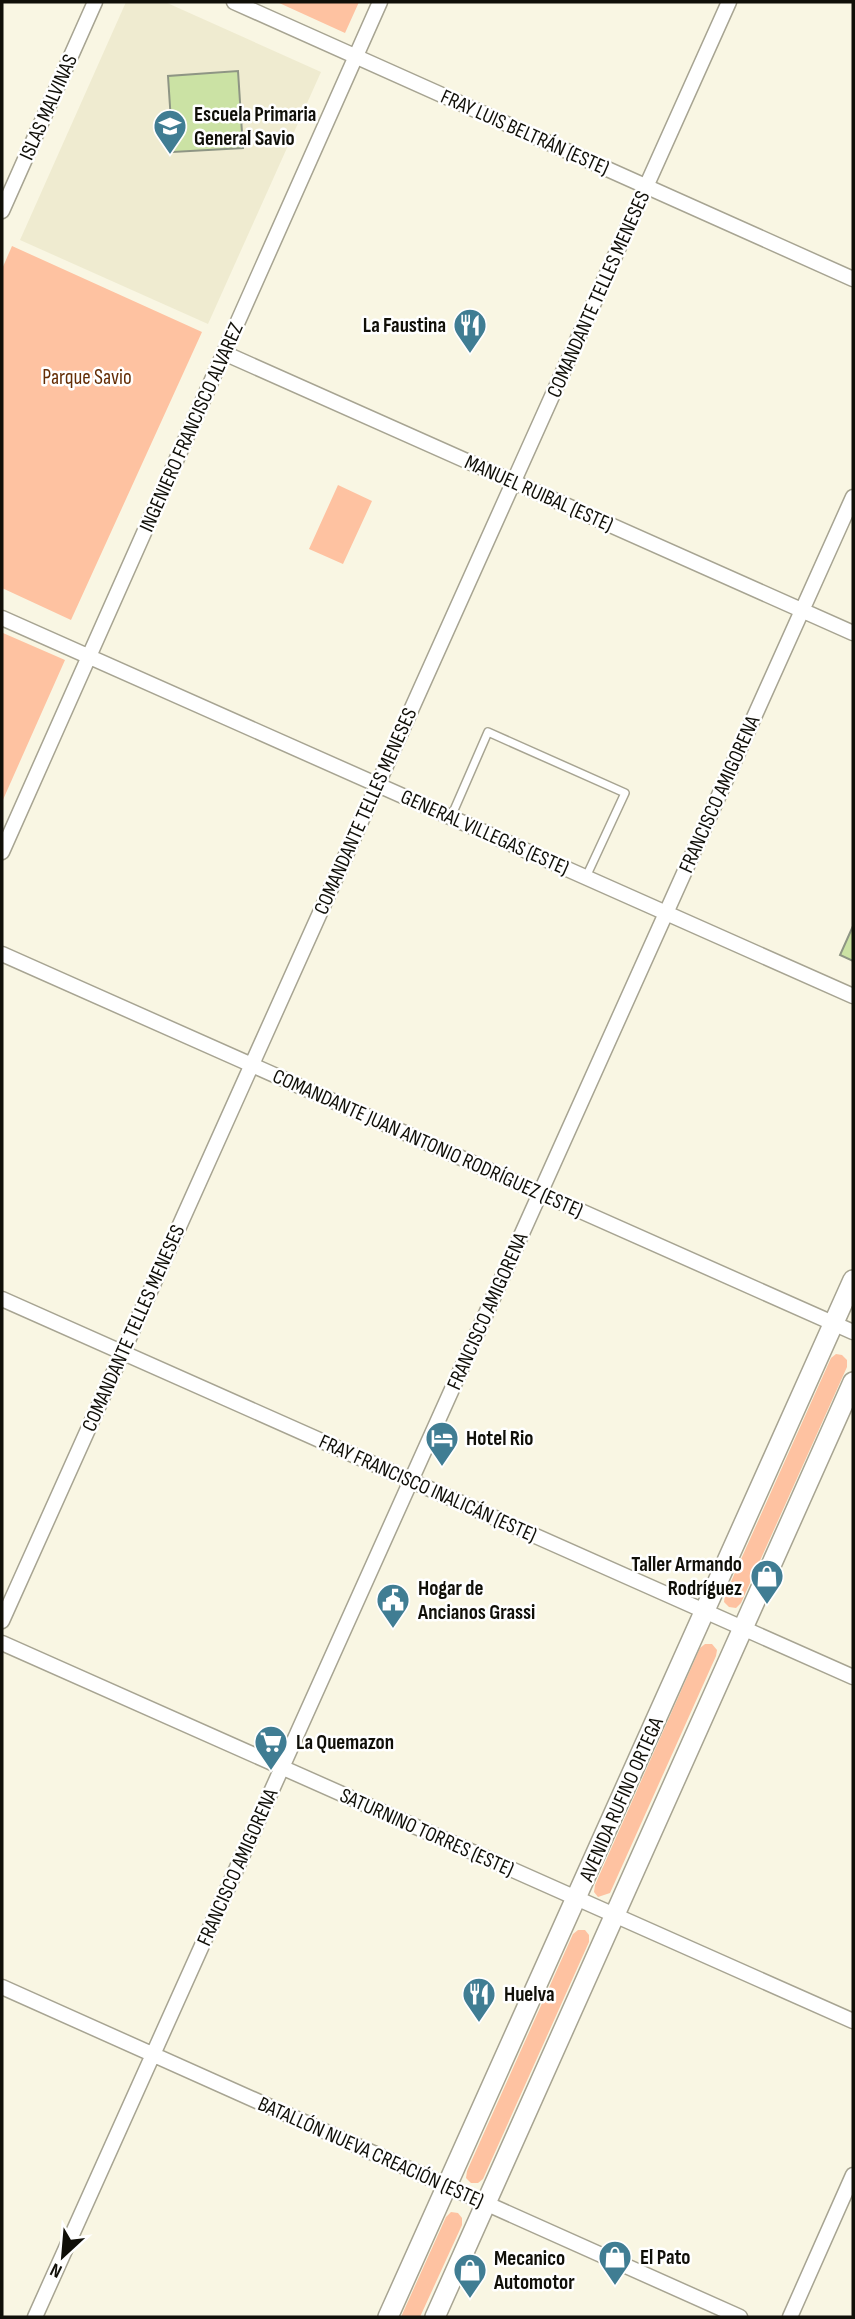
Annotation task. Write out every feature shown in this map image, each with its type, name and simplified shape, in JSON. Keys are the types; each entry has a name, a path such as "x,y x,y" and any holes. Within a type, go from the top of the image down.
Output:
{"main road":[{"name":"AVENIDA RUFINO ORTEGA","path":"388,2317 853,1280"},
{"name":"AVENIDA RUFINO ORTEGA","path":"435,2317 853,1382"}],"street":[{"name":"ISLAS MALVINAS","path":"2,211 95,2"},
{"name":"FRAY LUIS BELTRÁN (ESTE)","path":"234,2 258,6 356,56 853,279"},
{"name":"INGENIERO FRANCISCO ALVAREZ","path":"2,852 380,2"},
{"name":"COMANDANTE TELLES MENESES","path":"2,1620 729,2"},
{"name":"MANUEL RUIBAL (ESTE)","path":"224,353 853,633"},
{"name":"FRANCISCO AMIGORENA","path":"34,2317 853,497"},
{"name":"GENERAL VILLEGAS (ESTE)","path":"2,618 853,996"},
{"name":"COMANDANTE JUAN ANTONIO RODRÍGUEZ (ESTE)","path":"2,954 853,1332"},
{"name":"FRAY FRANCISCO INALICÁN (ESTE)","path":"2,1299 853,1677"},
{"name":"SATURNINO TORRES (ESTE)","path":"2,1643 853,2021"},
{"name":"BATALLÓN NUEVA CREACIÓN (ESTE)","path":"2,1987 740,2317"},
{"path":"790,2317 853,2175"}],"lane":[{"path":"451,817 488,732 625,793 586,877"}],"shaded area":[{"name":"Escuela Primaria General Savio","path":"126,2 165,2 321,72 208,324 20,240"}],"green space":[{"path":"277,2 359,2 345,33"},
{"name":"Parque Savio","path":"12,246 202,332 71,620 2,588 2,269"},
{"path":"338,485 372,501 343,564 309,549"},
{"path":"3,633 65,660 2,802 2,635"},
{"path":"836,1354 847,1360 847,1367 741,1603 736,1608 729,1607 724,1602 725,1595 831,1358"},
{"path":"705,1644 712,1644 717,1650 716,1656 610,1893 598,1897 594,1892 595,1885 700,1648"},
{"path":"578,1930 585,1930 589,1935 589,1942 483,2179 478,2183 471,2183 466,2178 467,2171 573,1934"},
{"path":"451,2212 458,2213 462,2218 462,2225 420,2317 401,2317 446,2217"}],"building":[{"path":"238,71 243,148 173,152 168,76"},
{"path":"853,926 853,961 840,955"}],"place":[{"name":"Escuela Primaria General Savio","path":"170,156"},
{"name":"La Faustina","path":"470,355"},
{"name":"Hotel Rio","path":"442,1468"},
{"name":"Taller Armando Rodríguez","path":"767,1606"},
{"name":"Hogar de Ancianos Grassi","path":"393,1630"},
{"name":"La Quemazon","path":"271,1772"},
{"name":"Huelva","path":"479,2024"},
{"name":"El Pato","path":"615,2287"},
{"name":"Mecanico Automotor","path":"470,2300"}]}
